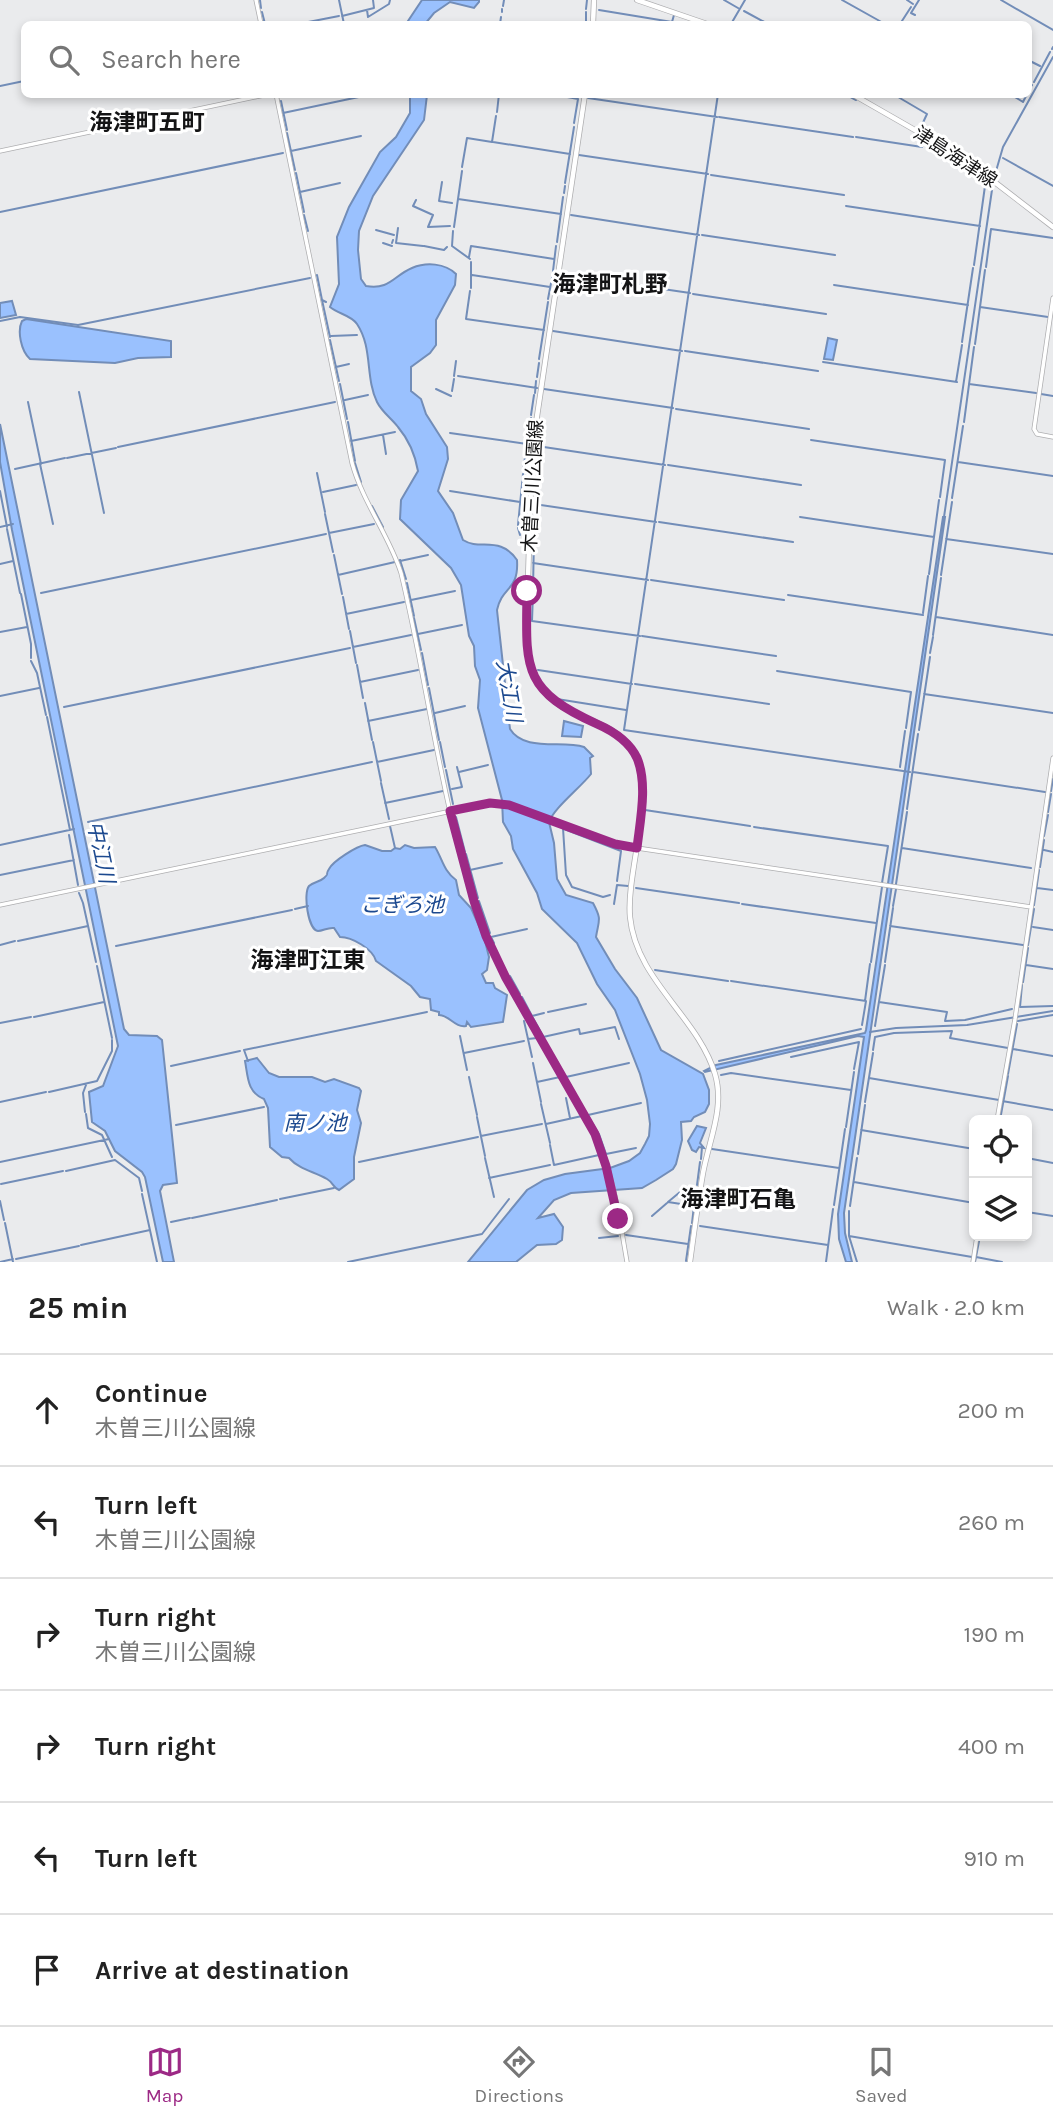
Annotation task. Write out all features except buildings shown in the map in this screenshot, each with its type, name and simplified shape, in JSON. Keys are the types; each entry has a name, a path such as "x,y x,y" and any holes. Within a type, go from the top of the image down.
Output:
{"main road":[{"path":"593,21 594,0"},
{"path":"637,0 698,21"},
{"name":"木曽三川公園線","path":"583,98 532,450 526,644 533,674 548,696 566,710 614,733 627,744 636,757 641,787 630,909 635,941 649,968 705,1049 718,1090 718,1109 703,1174 690,1262"},
{"name":"津島海津線","path":"859,98 950,150 1053,227"}],"street":[{"path":"256,0 260,21"},
{"path":"0,150 250,98"},
{"path":"277,98 352,463 359,487 401,573 450,811 474,901 497,959 595,1134 606,1166 627,1262"},
{"path":"1053,298 1034,429 1037,434 1053,437"},
{"path":"998,1115 1015,1019 1053,758"},
{"path":"0,905 450,811 501,803 615,844 1031,907"},
{"path":"973,1262 976,1241"}],"water":[{"path":"422,0 479,0 474,8 450,2 427,21 408,21"},
{"path":"410,98 427,98 424,120 373,196 359,231 361,279 366,286 381,286 412,268 429,264 452,270 456,274 455,285 436,320 436,345 411,367 411,391 421,399 426,414 447,447 448,459 438,491 453,513 463,540 504,548 517,560 513,583 499,602 497,610 510,729 524,741 575,745 584,747 593,756 590,758 591,774 549,822 557,879 566,895 593,903 599,920 596,937 637,998 661,1050 703,1074 709,1090 709,1104 705,1112 691,1121 681,1122 682,1140 673,1169 642,1188 571,1193 554,1200 538,1218 554,1214 563,1227 562,1240 556,1244 537,1245 516,1262 468,1262 527,1190 544,1180 565,1174 610,1168 629,1161 640,1153 649,1136 650,1124 640,1074 615,1010 597,984 577,943 542,909 537,893 513,849 511,836 503,822 502,800 478,708 480,680 475,666 474,646 469,636 461,585 451,568 400,519 401,500 418,471 415,459 405,437 377,402 365,343 357,324 330,307 339,284 337,237 349,207 380,152 396,137 410,113"},
{"path":"12,301 16,315 0,318 0,303"},
{"path":"26,319 171,341 171,357 138,358 115,363 30,359 24,351 20,335 22,321"},
{"path":"828,338 837,340 833,360 824,359"},
{"path":"0,424 124,1029 129,1035 157,1036 162,1040 177,1183 163,1185 160,1191 174,1262 163,1262 145,1177 115,1151 105,1131 92,1122 89,1092 103,1086 118,1046 12,530 0,462"},
{"path":"943,517 844,1213 845,1233 852,1262 846,1262 839,1239 838,1214 864,1037 858,1036 704,1071 716,1065 865,1033"},
{"path":"564,721 583,726 581,737 562,736"},
{"name":"こぎろ池","path":"365,845 382,851 400,849 405,845 414,848 435,847 446,869 456,880 459,895 471,908 484,937 489,957 487,970 482,974 486,983 493,983 495,988 507,995 503,1022 471,1027 467,1022 466,1026 459,1025 431,1010 430,999 420,997 411,986 376,961 371,952 361,944 340,937 334,928 318,931 314,929 306,896 309,886 324,878 340,858"},
{"name":"南ノ池","path":"257,1058 269,1073 279,1077 312,1077 325,1082 334,1079 361,1091 357,1110 361,1123 354,1157 354,1179 339,1190 327,1179 302,1168 289,1158 282,1157 270,1147 268,1108 264,1099 251,1088 245,1061"},
{"path":"697,1126 706,1128 700,1143 704,1148 699,1147 696,1152 688,1141"}],"waterway":[{"path":"260,0 261,8"},
{"path":"339,0 343,21"},
{"path":"342,16 374,8 373,0"},
{"path":"367,10 368,17 389,4 390,0"},
{"path":"503,6 504,0"},
{"path":"586,9 587,0"},
{"path":"724,0 738,8"},
{"path":"733,21 745,0"},
{"path":"842,0 880,21"},
{"path":"907,0 913,4"},
{"path":"915,15 911,13 919,0"},
{"path":"1001,0 1053,30"},
{"path":"902,21 911,7"},
{"path":"599,10 666,21"},
{"path":"744,11 762,21"},
{"path":"262,12 264,21"},
{"path":"586,12 586,21"},
{"path":"672,21 674,15"},
{"path":"313,21 339,16"},
{"path":"500,21 501,17"},
{"path":"1034,82 1050,52"},
{"path":"1032,95 1053,57"},
{"path":"1032,62 1040,66"},
{"path":"0,86 21,82"},
{"path":"283,113 354,98"},
{"path":"497,112 499,98"},
{"path":"573,98 578,99"},
{"path":"588,98 717,117"},
{"path":"717,98 624,730 910,772"},
{"path":"852,98 856,100"},
{"path":"900,98 927,114 920,129"},
{"path":"1016,98 1023,102"},
{"path":"1023,102 1025,98"},
{"path":"994,178 1003,147 1030,98"},
{"path":"574,123 578,99"},
{"path":"281,101 287,130"},
{"path":"462,167 467,138 492,142 496,116"},
{"path":"719,117 853,137"},
{"path":"565,183 574,127"},
{"path":"923,131 965,155 988,173"},
{"path":"287,133 295,170"},
{"path":"291,151 361,136"},
{"path":"856,137 922,147 924,139 958,159 985,179 986,184"},
{"path":"493,142 570,154"},
{"path":"0,212 283,153"},
{"path":"579,155 708,174"},
{"path":"1003,158 1053,186"},
{"path":"454,227 462,171"},
{"path":"296,173 304,212"},
{"path":"711,175 844,195"},
{"path":"442,182 439,201 452,203"},
{"path":"300,192 340,183"},
{"path":"944,517 993,183"},
{"path":"564,193 565,186"},
{"path":"974,265 985,186"},
{"path":"557,242 563,197"},
{"path":"458,199 561,214"},
{"path":"416,200 413,206 433,215 428,227 450,226"},
{"path":"846,206 980,226"},
{"path":"304,215 308,231"},
{"path":"571,215 699,235"},
{"path":"398,228 396,243 423,246"},
{"path":"986,267 991,229 1053,238"},
{"path":"376,230 394,235"},
{"path":"453,231 452,246 470,259"},
{"path":"702,235 835,255"},
{"path":"383,243 392,246"},
{"path":"424,246 444,250 447,247"},
{"path":"469,257 471,246 554,259"},
{"path":"553,271 556,246"},
{"path":"471,262 471,288"},
{"path":"962,342 973,268"},
{"path":"975,344 985,270"},
{"path":"561,274 690,293"},
{"path":"317,275 322,300 326,302"},
{"path":"472,275 550,287"},
{"path":"20,317 78,325 310,278"},
{"path":"548,299 552,278"},
{"path":"834,285 968,305"},
{"path":"470,291 466,319 544,330"},
{"path":"693,294 826,314"},
{"path":"322,300 330,337"},
{"path":"539,359 548,302"},
{"path":"980,307 1048,317"},
{"path":"0,321 20,317"},
{"path":"553,331 682,351"},
{"path":"331,336 357,335"},
{"path":"330,340 339,381"},
{"path":"956,382 962,345"},
{"path":"964,422 974,347"},
{"path":"685,351 818,371"},
{"path":"454,376 456,361"},
{"path":"823,362 957,382"},
{"path":"537,377 539,363"},
{"path":"336,367 349,364"},
{"path":"458,376 537,388"},
{"path":"452,391 454,379"},
{"path":"535,393 536,381"},
{"path":"340,384 347,419"},
{"path":"969,384 1036,393"},
{"path":"436,389 451,396"},
{"path":"544,389 673,408"},
{"path":"79,392 104,513"},
{"path":"1041,394 1053,396"},
{"path":"345,400 368,395"},
{"path":"531,415 534,395"},
{"path":"28,402 41,464"},
{"path":"118,447 335,402"},
{"path":"676,409 809,429"},
{"path":"523,471 531,418"},
{"path":"348,422 355,461"},
{"path":"952,498 963,426"},
{"path":"351,441 395,432"},
{"path":"450,433 527,444"},
{"path":"383,435 386,454"},
{"path":"811,440 945,460 940,497"},
{"path":"537,446 665,465"},
{"path":"67,458 116,448"},
{"path":"15,469 65,458"},
{"path":"958,462 1053,476"},
{"path":"355,463 361,482"},
{"path":"40,464 53,524"},
{"path":"668,465 801,485"},
{"path":"317,473 325,512"},
{"path":"518,525 523,474"},
{"path":"323,492 356,485"},
{"path":"0,491 7,527"},
{"path":"450,491 520,502"},
{"path":"929,574 939,500"},
{"path":"941,575 952,502"},
{"path":"534,504 656,522"},
{"path":"372,506 383,527"},
{"path":"325,514 333,552"},
{"path":"800,517 934,537"},
{"path":"659,522 793,542"},
{"path":"0,527 13,524"},
{"path":"329,533 374,524"},
{"path":"518,528 520,535"},
{"path":"7,529 20,593"},
{"path":"41,593 326,534"},
{"path":"533,590 534,536"},
{"path":"946,539 1053,554"},
{"path":"334,555 342,594"},
{"path":"400,561 428,555"},
{"path":"400,560 406,579"},
{"path":"0,564 13,561"},
{"path":"338,575 395,562"},
{"path":"533,563 648,580"},
{"path":"923,613 928,576"},
{"path":"933,635 941,578"},
{"path":"651,580 784,600"},
{"path":"407,583 414,616"},
{"path":"411,600 455,591"},
{"path":"533,593 532,621 640,636"},
{"path":"21,594 31,644 31,658"},
{"path":"788,595 923,615"},
{"path":"343,597 349,629"},
{"path":"346,614 404,602"},
{"path":"936,617 1053,635"},
{"path":"414,618 421,650"},
{"path":"418,634 462,625"},
{"path":"0,632 27,627"},
{"path":"350,631 356,663"},
{"path":"353,647 411,635"},
{"path":"642,636 776,656"},
{"path":"930,653 933,637"},
{"path":"64,707 350,648"},
{"path":"422,653 428,685"},
{"path":"919,730 930,657"},
{"path":"31,661 37,673 46,715"},
{"path":"357,665 363,698"},
{"path":"360,682 418,670"},
{"path":"538,670 632,684"},
{"path":"777,671 911,692 906,728"},
{"path":"635,684 769,704"},
{"path":"0,696 39,688"},
{"path":"429,688 439,740"},
{"path":"924,694 1053,713"},
{"path":"557,699 626,710"},
{"path":"365,703 372,740"},
{"path":"435,713 465,706"},
{"path":"368,721 427,709"},
{"path":"47,717 70,830"},
{"path":"900,767 905,731"},
{"path":"907,809 918,734"},
{"path":"373,742 381,781"},
{"path":"440,742 445,767"},
{"path":"377,762 434,750"},
{"name":"中江川","path":"88,822 372,762"},
{"path":"459,772 488,765"},
{"path":"452,789 462,787 457,767"},
{"path":"446,770 453,804"},
{"path":"913,772 1045,792"},
{"path":"1051,791 1053,779"},
{"path":"381,783 389,819"},
{"path":"385,803 443,791"},
{"path":"1048,812 1051,794"},
{"path":"645,810 750,826"},
{"path":"896,884 907,812"},
{"path":"1044,836 1048,815"},
{"path":"456,817 465,852"},
{"path":"390,826 395,848"},
{"path":"754,827 888,846 882,883"},
{"path":"563,828 566,875 572,887 603,897 610,895"},
{"name":"中江川","path":"0,845 74,829"},
{"path":"564,829 621,851 617,881"},
{"path":"69,835 78,885"},
{"path":"1040,867 1044,840"},
{"path":"902,848 1031,868"},
{"path":"1044,850 1053,852"},
{"path":"466,854 478,898"},
{"path":"0,875 74,860"},
{"path":"470,870 502,863"},
{"path":"1034,905 1039,870"},
{"path":"614,904 617,885 628,886"},
{"path":"871,962 882,887"},
{"path":"636,888 739,903"},
{"path":"1037,888 1053,890"},
{"path":"893,906 896,889"},
{"path":"79,893 96,962"},
{"path":"479,901 490,933"},
{"path":"742,904 876,923"},
{"path":"295,909 308,906"},
{"path":"885,962 893,908"},
{"path":"1028,945 1034,909"},
{"path":"116,946 292,910"},
{"path":"18,941 88,926"},
{"path":"890,926 1023,945"},
{"path":"1033,927 1053,930"},
{"path":"494,943 491,937 527,929"},
{"path":"0,945 15,941"},
{"path":"1023,982 1028,948"},
{"path":"865,1001 870,964"},
{"path":"875,1026 885,965"},
{"path":"1026,965 1053,969"},
{"path":"97,966 112,1038"},
{"path":"655,970 728,981"},
{"path":"510,976 520,994"},
{"path":"731,981 866,1001 862,1025"},
{"path":"1022,985 1020,1007 1053,1006"},
{"path":"522,997 532,1016"},
{"path":"34,1017 104,1002"},
{"path":"879,1002 947,1012 945,1021 965,1020 1012,1009"},
{"path":"548,1012 586,1004"},
{"path":"870,1032 896,1028 967,1025 1053,1011"},
{"path":"248,1061 244,1050 427,1012"},
{"path":"532,1016 544,1013"},
{"path":"1018,1021 1053,1015"},
{"path":"0,1023 31,1017"},
{"path":"533,1018 543,1036"},
{"path":"524,1021 532,1057"},
{"path":"1008,1074 1017,1024"},
{"path":"543,1037 579,1029 580,1034 615,1027 619,1039"},
{"path":"719,1061 861,1029"},
{"path":"873,1050 875,1037 894,1033 952,1031 950,1038 1008,1048"},
{"path":"460,1036 467,1070"},
{"path":"528,1039 537,1038"},
{"path":"49,1092 97,1081 112,1051 112,1040"},
{"path":"464,1053 524,1041"},
{"path":"791,1057 859,1042 854,1069"},
{"path":"1013,1049 1053,1056"},
{"path":"171,1066 240,1051"},
{"path":"865,1102 873,1053"},
{"path":"555,1058 576,1095"},
{"path":"533,1063 541,1102"},
{"path":"566,1077 629,1063"},
{"path":"846,1127 854,1072"},
{"path":"721,1075 731,1073 851,1090"},
{"path":"1001,1115 1008,1076"},
{"path":"469,1077 477,1115"},
{"path":"537,1082 560,1077"},
{"path":"869,1078 999,1100"},
{"path":"85,1112 83,1093 86,1085"},
{"path":"0,1102 46,1092"},
{"path":"577,1097 598,1133"},
{"path":"566,1098 570,1118"},
{"path":"1002,1101 1053,1110"},
{"path":"588,1115 641,1103"},
{"path":"541,1104 550,1143"},
{"path":"858,1154 865,1105"},
{"path":"176,1125 264,1107"},
{"path":"86,1114 88,1128 102,1135 112,1157"},
{"path":"546,1124 582,1116"},
{"path":"477,1117 485,1156"},
{"path":"481,1136 542,1124"},
{"path":"834,1205 845,1129"},
{"path":"861,1130 969,1148"},
{"path":"599,1134 606,1154 636,1148"},
{"path":"359,1162 478,1137"},
{"path":"0,1162 109,1139"},
{"path":"550,1145 554,1165 599,1155"},
{"path":"701,1159 702,1147"},
{"path":"712,1149 839,1168"},
{"path":"485,1158 494,1197"},
{"path":"850,1206 857,1158"},
{"path":"1032,1159 1053,1163"},
{"path":"66,1171 115,1160 139,1178 142,1191"},
{"path":"697,1185 700,1162"},
{"path":"489,1178 550,1165"},
{"path":"1,1184 63,1171"},
{"path":"854,1182 969,1202"},
{"path":"686,1187 668,1202 694,1206"},
{"path":"280,1199 334,1188"},
{"path":"692,1223 696,1188"},
{"path":"142,1194 157,1262"},
{"path":"348,1262 482,1234 509,1199"},
{"path":"192,1218 277,1200"},
{"path":"0,1201 4,1220"},
{"path":"652,1216 667,1203"},
{"path":"826,1262 833,1209"},
{"path":"849,1211 849,1236 857,1262"},
{"path":"1032,1213 1053,1216"},
{"path":"171,1222 190,1218"},
{"path":"5,1223 13,1262"},
{"path":"686,1261 691,1226"},
{"path":"700,1226 828,1245"},
{"path":"81,1245 150,1230"},
{"path":"626,1235 688,1244"},
{"path":"599,1238 618,1236"},
{"path":"849,1236 972,1257"},
{"path":"975,1262 979,1241"},
{"path":"16,1259 79,1246"},
{"path":"976,1257 1002,1262"},
{"path":"0,1262 13,1259"}],"district":[{"name":"海津町五町","path":"147,122"},
{"name":"海津町札野","path":"610,284"},
{"name":"海津町江東","path":"308,960"},
{"name":"海津町石亀","path":"738,1199"}],"route":[{"path":"527,591 526,644 533,674 539,684 548,696 566,710 619,736 631,747 636,757 641,787 637,848 615,844 501,803 450,811 486,936 506,978 595,1134 606,1166 618,1219"}],"water label":[{"name":"大江川","path":"509,691"}]}
